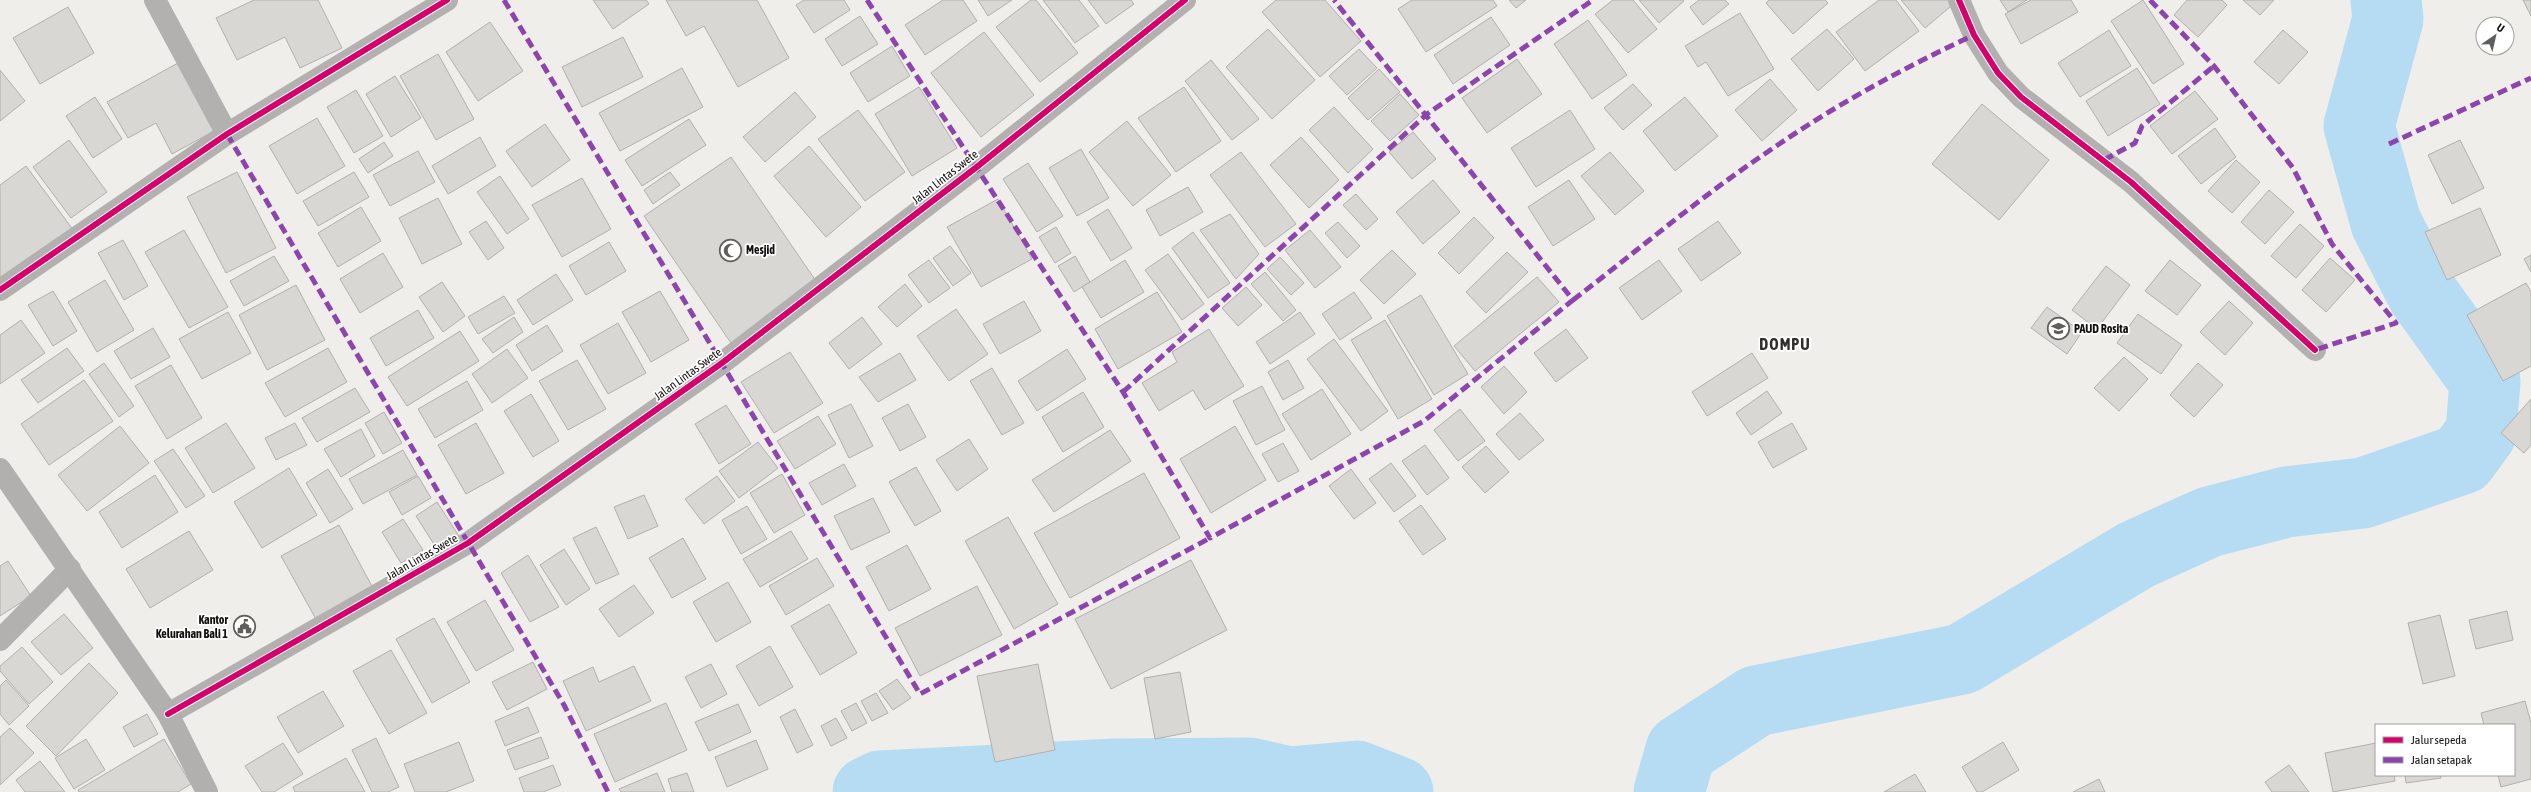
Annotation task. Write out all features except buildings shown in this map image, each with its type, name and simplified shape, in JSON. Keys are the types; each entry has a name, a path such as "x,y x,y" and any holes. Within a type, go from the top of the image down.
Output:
{"main road":[{"path":"0,469 168,714 208,792"}],"street":[{"path":"155,0 227,134"},
{"path":"0,290 227,134 447,0"},
{"name":"Jalan Lintas Swete","path":"168,714 468,543 722,363 978,166 1185,0"},
{"path":"1959,0 1974,35 1998,73 2021,97 2131,182 2315,350"},
{"path":"0,640 70,569"}],"waterway":[{"path":"1669,792 1681,750 1756,701 1962,659 2136,555 2209,522 2286,502 2363,493 2462,459 2481,433 2485,381 2422,293 2386,223 2359,126 2388,19 2386,0"},
{"path":"868,792 880,786 1116,774 1249,773 1289,782 1357,776 1398,792"}],"marked path":[{"path":"504,0 920,694 1210,538"},
{"path":"867,0 1123,392 1210,538 1424,421 1573,300 1334,0"},
{"path":"1123,392 1427,114 1593,0"},
{"path":"2150,0 2214,66 2293,168 2332,244 2396,323 2315,350"},
{"path":"1573,300 1717,188 1791,136 1842,104 1894,75 1974,35"},
{"path":"2104,160 2135,143 2142,126 2214,66"},
{"path":"2389,144 2531,78"},
{"path":"227,134 564,705 608,792"}],"cycle path":[{"path":"0,290 227,134 447,0"},
{"path":"168,714 468,543 722,363 978,166 1185,0"},
{"path":"1959,0 1974,35 1998,73 2021,97 2131,182 2315,350"}],"place":[{"name":"Mesjid","path":"731,250"},
{"name":"PAUD Rosita","path":"2058,329"},
{"name":"Kantor Kelurahan Bali 1","path":"244,627"}],"district":[{"name":"DOMPU","path":"1785,344"}]}
